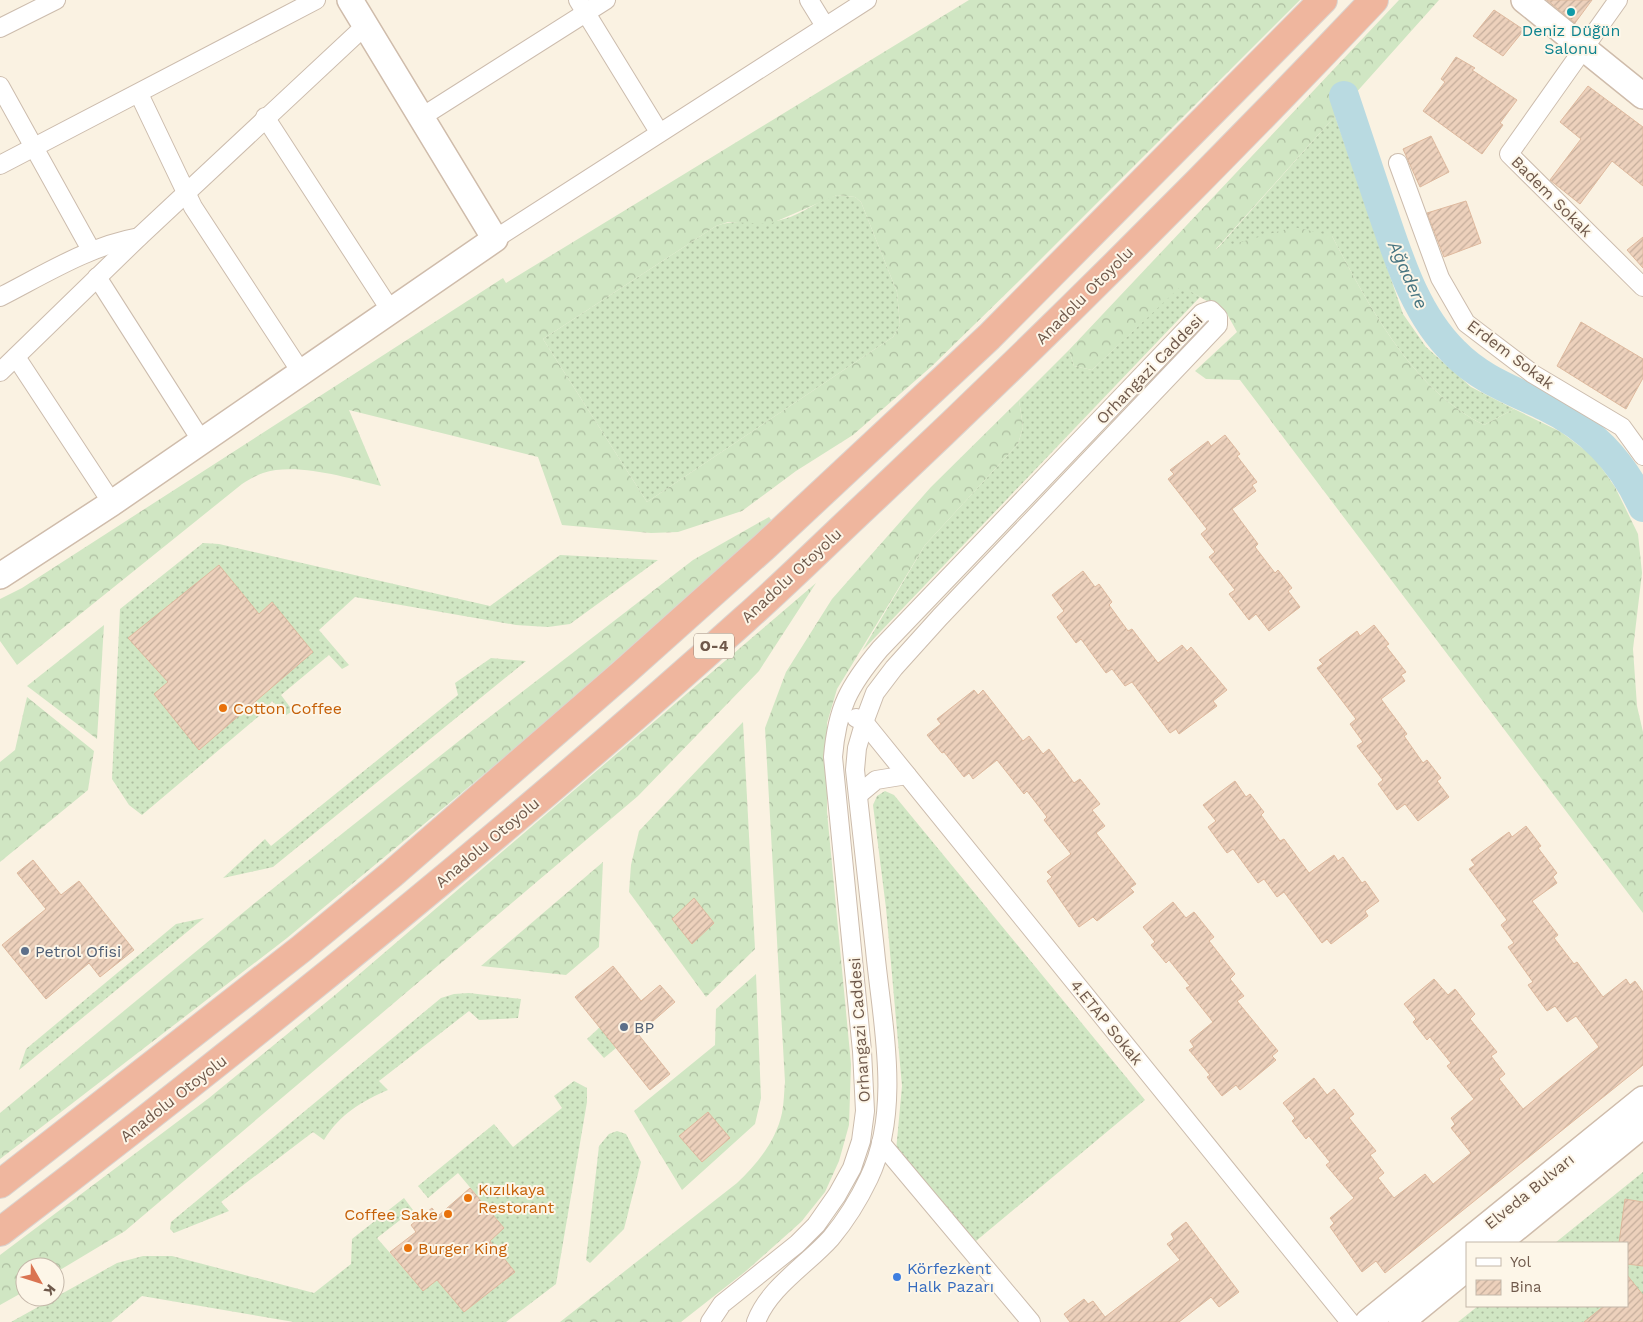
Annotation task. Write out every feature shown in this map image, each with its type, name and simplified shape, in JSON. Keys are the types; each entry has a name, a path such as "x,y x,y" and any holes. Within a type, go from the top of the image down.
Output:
{"highway":[{"name":"O-4","path":"0,1184 301,949 392,874 636,662 764,547 989,337 1323,0"},
{"name":"Anadolu Otoyolu","path":"0,1232 156,1113 330,972 483,846 748,617 1010,370 1374,0"}],"street":[{"path":"0,28 56,0"},
{"path":"0,165 316,0"},
{"path":"420,118 582,6 606,0"},
{"path":"809,0 825,26"},
{"path":"0,576 112,503 495,239 867,0"},
{"path":"1524,0 1643,96"},
{"path":"1583,48 1618,0"},
{"path":"354,1 365,26 495,239"},
{"path":"582,6 659,132"},
{"path":"0,372 265,117 365,26"},
{"name":"Badem Sokak","path":"1583,48 1509,154 1643,286"},
{"path":"0,86 91,250"},
{"path":"138,94 186,193 301,372"},
{"path":"265,117 391,311"},
{"name":"Erdem Sokak","path":"1398,163 1440,278 1466,324 1533,374 1622,427 1643,456"},
{"path":"0,297 91,250 116,241 139,237"},
{"path":"97,277 201,440"},
{"name":"Orhangazi Caddesi","path":"710,1322 722,1304 796,1244 816,1224 852,1168 860,1141 865,1111 862,1051 833,757 835,728 840,710 859,673 880,649 1202,313 1211,310 1218,317 1218,325 940,617 875,693 857,748 855,770 886,1054 886,1104 881,1143 870,1176 854,1206 831,1238 771,1297 756,1322"},
{"path":"16,357 112,503"},
{"path":"840,710 864,722"},
{"name":"4.ETAP Sokak","path":"864,722 1350,1322"},
{"path":"858,795 876,780 907,775"},
{"name":"Elveda Bulvarı","path":"1466,1242 1643,1098"},
{"name":"Elveda Bulvarı","path":"1499,1242 1643,1125"},
{"path":"881,1143 1031,1322"},
{"name":"Elveda Bulvarı","path":"1368,1322 1466,1242"},
{"path":"1401,1322 1466,1269"}],"green space":[{"path":"969,0 1300,0 932,366 853,435 796,471 742,511 678,532 651,533 562,525 538,457 349,410 381,486 338,475 306,470 276,470 258,475 242,484 17,665 0,641 0,599 22,588 503,278 506,283","holes":["837,195 855,197 861,202 897,292 900,325 893,337 647,502 543,339 716,226 728,222 770,224"]},
{"path":"1399,0 1439,0 1216,249 1294,227 1332,236 1361,289 1395,343 1414,368 1435,390 1458,410 1484,425 1514,409 1561,432 1594,457 1615,487 1638,534 1642,573 1633,649 1637,706 1643,732 1643,913 1240,380 1206,379 1195,371 1237,332 1226,312 1181,286 1092,370 1074,366 1069,350"},
{"path":"1335,116 1403,314 1426,347 1471,387 1514,409 1484,425 1458,410 1435,390 1414,368 1395,343 1361,289 1332,236 1216,250"},
{"path":"837,195 855,197 861,202 897,292 900,325 893,337 647,502 543,339 716,226 733,222 766,222 784,219"},
{"path":"1181,285 1200,297 862,651 925,545 1018,444 1023,427 1019,400 1069,350 1074,366 1092,370"},
{"path":"1019,400 1023,427 1018,444 925,545 837,689 827,723 827,812 851,1064 849,1125 839,1161 825,1192 801,1222 746,1271 681,1322 560,1322 737,1183 765,1151 775,1133 782,1113 785,1082 765,728 786,672 832,599 931,487"},
{"path":"769,517 772,521 536,731 287,938 0,1159 0,1113 256,902 474,729 693,560"},
{"path":"203,543 219,544 490,606 560,555 658,560 570,624 548,627 516,625 355,597 319,630 349,665 342,669 329,655 281,695 293,711 286,715 272,701 265,711 142,815 129,805 112,779 120,609"},
{"path":"816,583 759,671 638,796 125,1231 65,1267 65,1257 15,1257 15,1297 0,1305 0,1255 209,1098 335,995"},
{"path":"104,625 97,739 27,686"},
{"path":"491,658 526,661 273,867 223,878 265,839 271,846 458,695 455,683"},
{"path":"27,697 94,751 88,790 0,862 0,762 15,750"},
{"path":"743,722 755,949 706,997 629,892 631,865 639,831"},
{"path":"885,791 894,795 1145,1100 976,1241 896,1151 902,1086 886,908 873,805 877,796"},
{"path":"603,862 599,947 566,975 481,966"},
{"path":"204,918 19,1070 26,1049 176,924"},
{"path":"756,974 761,1098 755,1124 682,1190 634,1111 715,1045 716,1009"},
{"path":"469,993 521,999 518,1018 479,1020 469,1011 379,1081 388,1090 369,1099 344,1116 324,1140 313,1132 221,1202 229,1211 174,1233 170,1229 171,1222 441,998 454,994"},
{"path":"600,1027 616,1048 604,1058 587,1039"},
{"path":"574,1081 587,1088 587,1102 556,1284 506,1322 294,1322 142,1296 111,1322 11,1322 38,1307 65,1307 65,1292 117,1263 143,1256 172,1256 314,1293 351,1264 352,1239 404,1198 413,1210 377,1238 423,1291 437,1280 464,1312 515,1272 490,1241 504,1228 458,1173 428,1198 418,1186 494,1124 513,1147 562,1108 554,1096"},
{"path":"617,1131 626,1134 641,1162 624,1229 590,1263 586,1260 599,1146 609,1134"},
{"path":"1643,1172 1643,1322 1458,1322 1477,1307 1628,1307 1628,1242 1556,1242"}],"building":[{"name":"Deniz Düğün Salonu","path":"1547,0 1592,0 1575,23"},
{"path":"1494,10 1524,30 1503,56 1473,36"},
{"path":"1456,57 1475,68 1472,70 1517,100 1500,123 1503,125 1482,154 1423,111 1445,82 1441,79"},
{"path":"1588,86 1643,127 1643,186 1612,161 1580,204 1550,180 1581,139 1560,122"},
{"path":"1431,136 1449,172 1420,187 1403,149"},
{"path":"1466,201 1481,243 1444,257 1427,213"},
{"path":"1643,237 1643,268 1627,250"},
{"path":"1581,322 1643,359 1643,378 1626,409 1557,366"},
{"path":"1225,435 1240,454 1237,456 1257,482 1252,485 1256,491 1232,509 1258,544 1255,547 1275,573 1278,570 1292,588 1288,591 1300,607 1269,631 1256,614 1249,620 1229,594 1235,590 1209,557 1215,552 1201,534 1207,529 1168,479 1174,474 1170,470 1208,441 1211,446"},
{"path":"219,565 259,614 272,602 313,652 199,750 154,694 168,682 128,638"},
{"path":"1083,571 1095,587 1099,584 1112,602 1109,605 1128,631 1132,629 1158,663 1182,645 1187,651 1191,647 1227,690 1213,701 1217,706 1179,734 1176,729 1170,733 1132,682 1125,686 1112,669 1106,673 1081,639 1076,643 1057,617 1064,611 1052,595"},
{"path":"1374,625 1389,644 1386,646 1406,672 1401,675 1405,681 1381,699 1407,734 1404,736 1423,763 1427,760 1441,778 1437,781 1449,797 1418,821 1405,804 1397,810 1378,784 1383,780 1357,746 1363,742 1350,724 1356,719 1317,668 1323,664 1319,660 1357,631 1360,636"},
{"path":"974,690 978,695 983,690 1023,741 1029,736 1043,754 1049,749 1074,783 1080,779 1100,804 1092,810 1105,826 1096,833 1136,884 1130,888 1134,892 1097,921 1093,917 1079,927 1047,881 1052,877 1047,872 1071,854 1044,820 1047,817 1027,791 1024,794 997,760 973,779 969,773 964,777 944,752 942,753 927,735 941,724 937,719"},
{"path":"1235,781 1246,797 1250,794 1264,812 1261,815 1280,841 1284,839 1309,873 1334,855 1338,861 1343,857 1362,883 1365,881 1379,901 1365,911 1368,916 1331,944 1327,939 1322,943 1284,892 1277,897 1264,879 1258,883 1233,849 1227,853 1208,827 1216,821 1203,805"},
{"path":"1526,826 1541,846 1538,848 1557,873 1553,877 1557,883 1532,901 1558,935 1554,938 1574,964 1577,962 1603,997 1626,979 1630,985 1635,981 1643,992 1643,1065 1385,1273 1376,1261 1362,1272 1330,1227 1334,1223 1330,1218 1354,1198 1326,1165 1330,1162 1309,1136 1306,1139 1292,1121 1295,1118 1283,1103 1314,1078 1327,1095 1334,1089 1354,1114 1349,1118 1376,1151 1370,1155 1384,1173 1378,1178 1394,1198 1425,1174 1433,1184 1471,1153 1451,1128 1455,1124 1451,1118 1474,1099 1447,1066 1451,1063 1430,1037 1427,1040 1413,1022 1416,1019 1404,1004 1434,979 1448,995 1455,989 1475,1014 1470,1019 1497,1052 1491,1056 1505,1074 1499,1079 1523,1109 1599,1047 1576,1016 1567,1022 1555,1006 1547,1011 1528,985 1533,982 1508,947 1514,943 1501,925 1507,920 1469,869 1475,865 1471,860 1509,832 1512,837"},
{"path":"33,860 61,895 79,881 134,950 100,977 89,963 46,999 2,945 46,909 17,873"},
{"path":"694,898 714,923 692,944 672,919"},
{"path":"1173,902 1186,918 1194,912 1214,937 1209,941 1235,974 1230,979 1244,996 1237,1001 1278,1051 1272,1056 1276,1060 1240,1090 1236,1085 1222,1096 1207,1077 1210,1075 1189,1050 1194,1047 1190,1041 1213,1022 1186,988 1190,986 1169,960 1166,963 1151,945 1155,942 1143,927"},
{"path":"613,966 641,1001 660,985 675,1002 638,1034 670,1074 650,1090 575,997"},
{"path":"708,1112 730,1138 702,1162 679,1136"},
{"path":"470,1188 504,1228 490,1241 515,1272 464,1312 437,1280 423,1291 390,1252 416,1232 411,1225 432,1208 438,1216"},
{"path":"1625,1199 1643,1202 1643,1266 1628,1264 1628,1242 1619,1242"},
{"path":"1186,1222 1239,1292 1219,1307 1211,1297 1179,1322 1070,1322 1064,1314 1084,1299 1088,1304 1093,1301 1105,1317 1180,1260 1167,1244 1174,1239 1171,1234"},
{"path":"1628,1276 1643,1295 1643,1322 1584,1322 1603,1307 1628,1307"}],"waterway":[{"name":"Ağadere","path":"1344,96 1401,263 1418,302 1440,337 1475,370 1561,415 1590,435 1615,461 1643,507"}],"place":[{"name":"Deniz Düğün Salonu","path":"1571,12"},
{"name":"Cotton Coffee","path":"223,708"},
{"name":"Petrol Ofisi","path":"25,951"},
{"name":"BP","path":"624,1027"},
{"name":"Kızılkaya Restorant","path":"468,1198"},
{"name":"Coffee Sake","path":"448,1214"},
{"name":"Burger King","path":"408,1248"},
{"name":"Körfezkent Halk Pazarı","path":"897,1277"}]}
